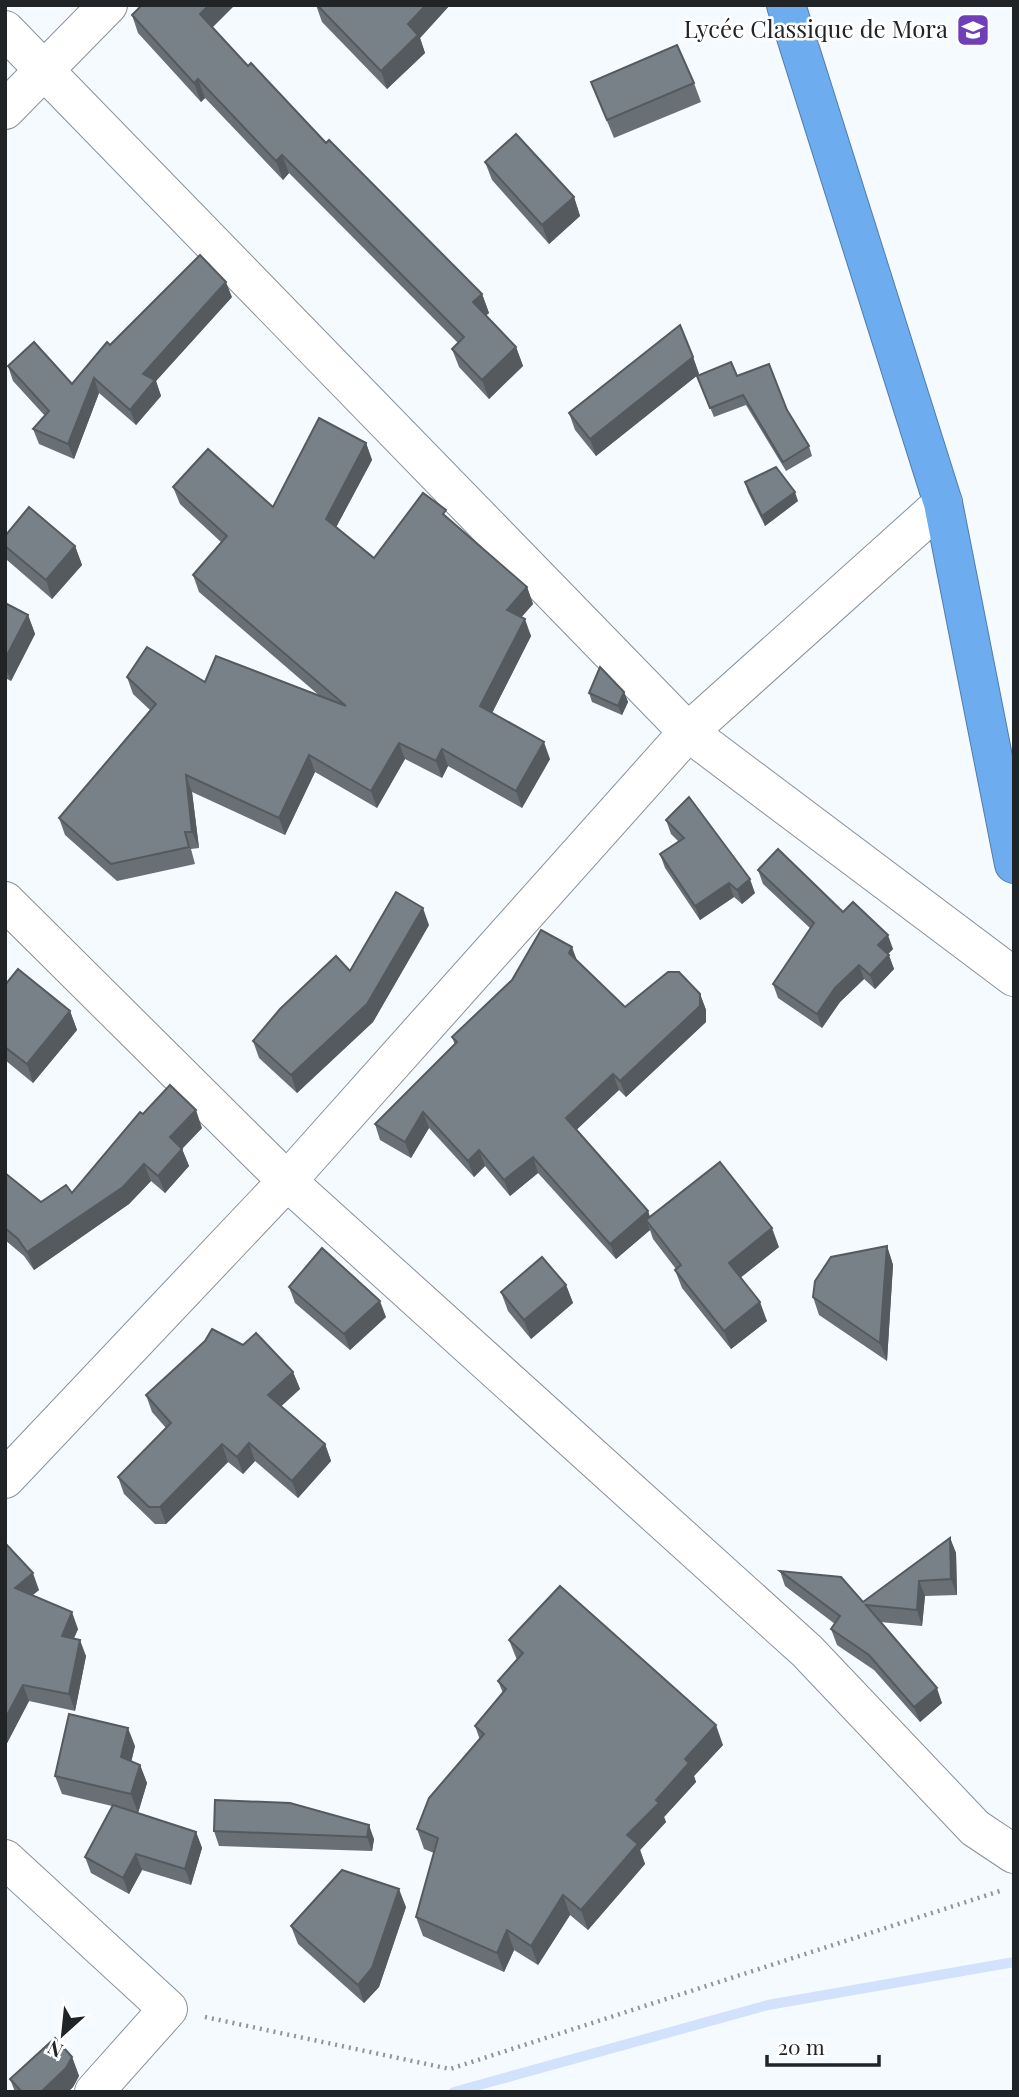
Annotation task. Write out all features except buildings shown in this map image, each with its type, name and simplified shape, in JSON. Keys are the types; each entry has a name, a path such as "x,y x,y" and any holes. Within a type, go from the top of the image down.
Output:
{"highway":[{"path":"786,5 943,503 1014,864"}],"street":[{"path":"5,110 108,5"},
{"path":"5,30 688,732 1014,977"},
{"path":"5,1479 287,1181 688,732 943,503"},
{"path":"5,901 287,1181 807,1651 975,1828 1014,1854"},
{"path":"5,1859 168,2009 94,2092"}],"path":[{"path":"168,2009 450,2069 1014,1886"}],"waterway":[{"path":"454,2092 768,2005 1014,1962"}],"place":[{"name":"Lycée Classique de Mora","path":"973,30"}]}
